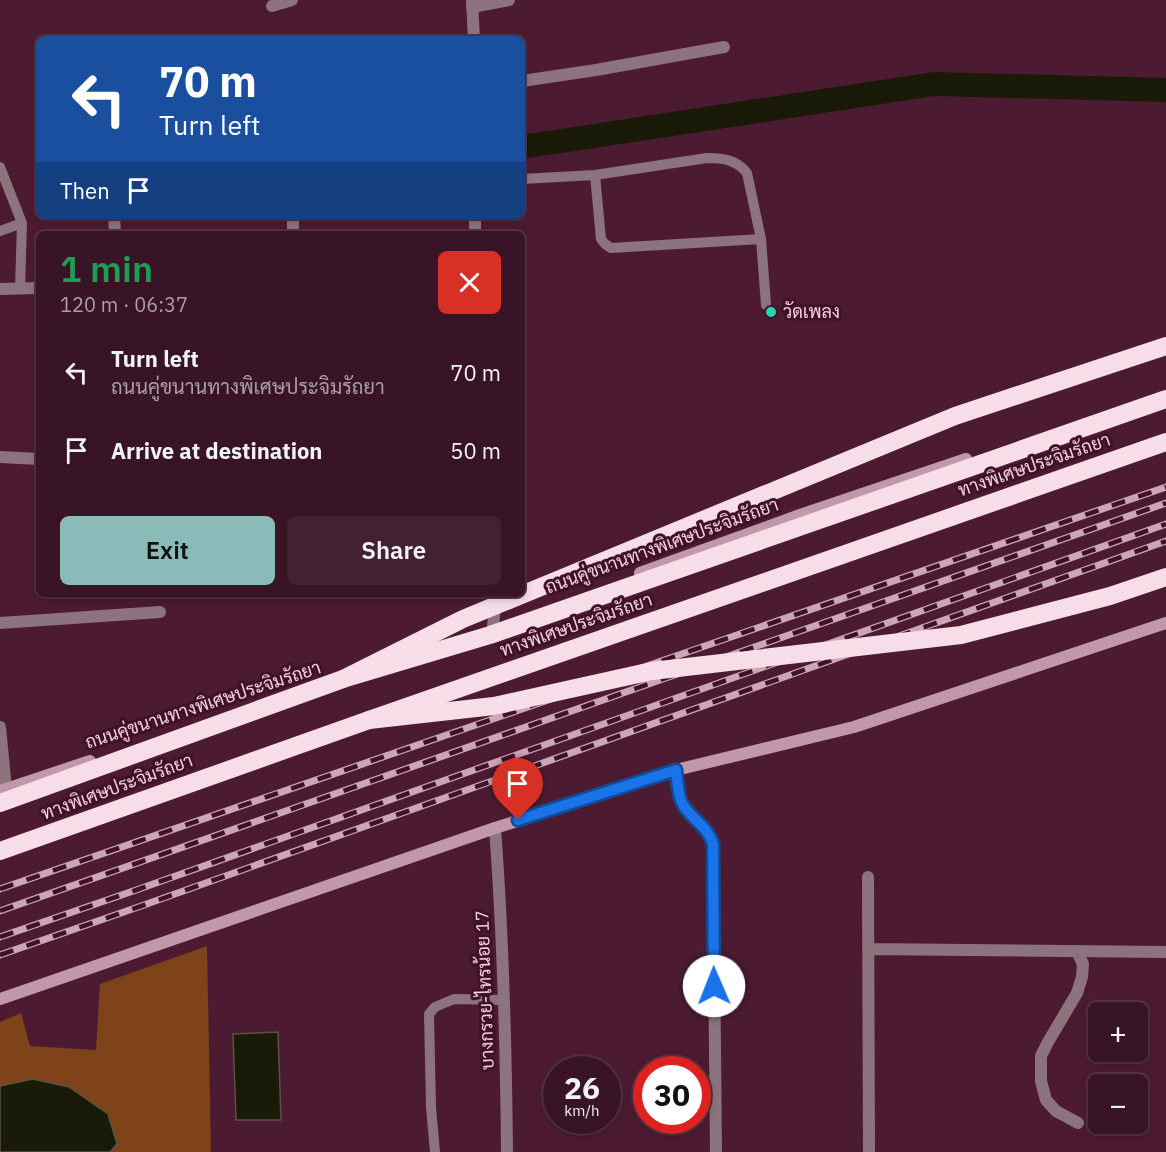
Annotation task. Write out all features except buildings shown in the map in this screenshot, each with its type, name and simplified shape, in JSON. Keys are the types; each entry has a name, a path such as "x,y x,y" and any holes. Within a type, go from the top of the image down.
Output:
{"highway":[{"path":"525,593 955,416 1166,346"},
{"name":"ทางพิเศษประจิมรัถยา","path":"2,795 343,679 490,635 1166,399"},
{"name":"ทางพิเศษประจิมรัถยา","path":"0,851 1166,442"},
{"path":"369,720 494,706 652,671 961,635 1110,596 1166,577"},
{"path":"343,679 463,619 516,597"}],"main road":[{"name":"ถนนคู่ขนานทางพิเศษประจิมรัถยา","path":"2,795 493,627 800,515 1166,393"},
{"path":"0,999 495,828 676,770 854,727 1166,623"}],"street":[{"path":"272,6 292,0"},
{"path":"474,36 472,3 509,0"},
{"path":"525,81 724,47"},
{"path":"0,289 36,288"},
{"path":"0,457 36,459"},
{"path":"493,627 496,597"},
{"path":"0,622 160,612"},
{"path":"0,727 2,795"},
{"path":"676,770 682,803 707,831 713,844 716,1152"},
{"name":"บางกรวย-ไทรน้อย 17","path":"495,828 499,878 507,1152"},
{"path":"868,877 869,1152"},
{"path":"868,949 1166,952"},
{"path":"1077,952 1083,964 1082,977 1077,993 1041,1056 1041,1082 1046,1100 1056,1111 1078,1123"}],"lane":[{"path":"525,180 595,175 707,158 721,158 742,166 747,173 761,239 766,305"},
{"path":"0,167 22,223 20,289"},
{"path":"595,175 601,239 611,248 761,239"},
{"path":"0,231 22,223"},
{"path":"435,1152 431,1107 429,1014 435,1007 454,999 503,1000"}],"shaded area":[{"path":"207,946 211,1152 0,1152 0,1022 21,1013 30,1046 96,1050 100,984"},
{"path":"278,1032 281,1120 236,1120 233,1034"},
{"path":"33,1079 69,1087 108,1114 117,1144 110,1152 0,1152 0,1086"}],"waterway":[{"path":"525,147 934,84 1166,90"}],"railway":[{"path":"0,889 1166,487"},
{"path":"0,911 1166,503"},
{"path":"0,937 1166,524"},
{"path":"0,955 1166,541"}],"place":[{"name":"วัดเพลง","path":"771,312"}],"route":[{"path":"518,820 676,770 682,803 707,831 713,844 714,986"}]}
